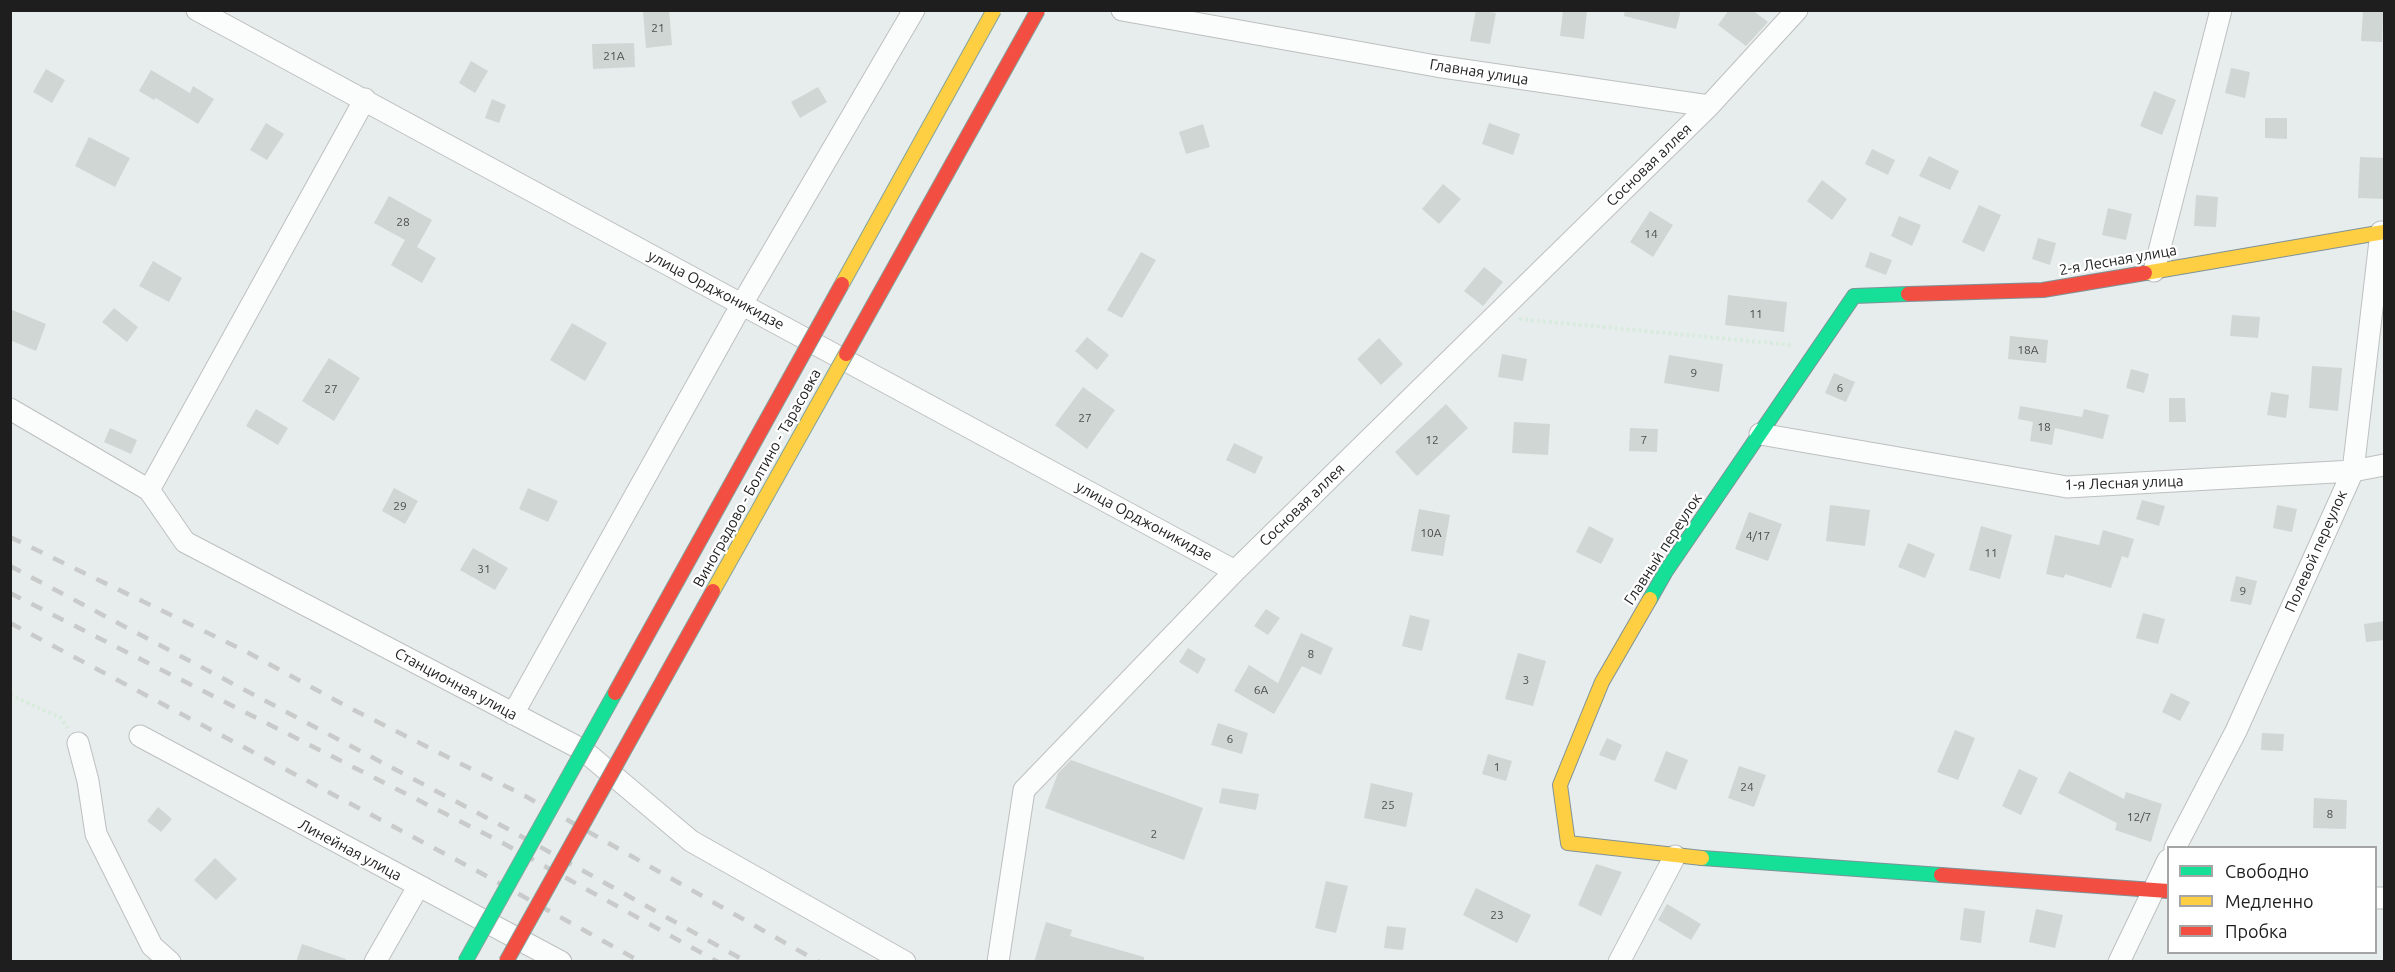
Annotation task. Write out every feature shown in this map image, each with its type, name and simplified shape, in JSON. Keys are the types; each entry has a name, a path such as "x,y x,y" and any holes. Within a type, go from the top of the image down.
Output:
{"main road":[{"name":"Виноградово - Болтино - Тарасовка","path":"465,962 994,10"},
{"name":"Виноградово - Болтино - Тарасовка","path":"506,962 1038,10"},
{"name":"2-я Лесная улица","path":"1854,296 2043,290 2383,232"},
{"name":"Главный переулок","path":"1675,856 1568,843 1560,785 1602,682 1666,571 1854,296"},
{"path":"1675,856 2161,891"}],"street":[{"name":"улица Орджоникидзе","path":"197,10 1235,571"},
{"path":"513,714 742,304 914,10"},
{"name":"Главная улица","path":"1122,10 1436,66 1709,106"},
{"path":"1709,106 1797,10"},
{"path":"2154,271 2221,10"},
{"path":"149,490 365,99"},
{"name":"Сосновая аллея","path":"998,962 1024,790 1235,571 1709,106"},
{"name":"Полевой переулок","path":"2176,846 2236,731 2353,471 2383,232"},
{"name":"Станционная улица","path":"10,409 149,490 185,542 583,750 691,841 905,962"},
{"name":"1-я Лесная улица","path":"1760,434 2067,487 2353,471 2385,465"},
{"name":"Линейная улица","path":"140,736 561,962"},
{"path":"78,743 88,781 96,834 152,946 170,962"},
{"path":"1619,962 1675,856"},
{"path":"2119,962 2161,891 2167,868"},
{"path":"375,962 418,887"}],"path":[{"path":"1494,317 1818,348"},
{"path":"10,695 61,718"}],"building":[{"path":"669,10 672,45 646,48 643,11"},
{"path":"1476,10 1496,13 1490,44 1470,41"},
{"path":"1563,10 1587,10 1584,39 1560,36"},
{"path":"1625,10 1681,10 1676,29 1624,16"},
{"path":"1729,10 1752,10 1768,22 1746,46 1718,25"},
{"path":"2363,11 2383,12 2382,42 2361,41"},
{"path":"634,43 635,67 593,69 592,44"},
{"path":"471,61 488,71 475,93 459,83"},
{"path":"2231,68 2250,72 2245,98 2225,93"},
{"path":"46,69 65,80 52,103 33,92"},
{"path":"151,70 190,93 193,86 214,99 198,124 156,98 154,100 139,91"},
{"path":"818,87 827,102 800,118 791,102"},
{"path":"2154,91 2176,100 2162,135 2140,126"},
{"path":"492,99 506,105 499,123 485,118"},
{"path":"2265,118 2287,118 2287,139 2265,138"},
{"path":"266,123 284,134 267,160 250,150"},
{"path":"1489,123 1520,134 1513,155 1482,144"},
{"path":"1203,124 1210,147 1186,154 1179,132"},
{"path":"89,137 130,158 115,187 75,166"},
{"path":"1872,149 1895,160 1888,175 1865,164"},
{"path":"1929,156 1959,171 1950,190 1919,176"},
{"path":"2360,157 2385,158 2385,199 2358,198"},
{"path":"1822,180 1847,199 1832,220 1807,201"},
{"path":"1443,184 1461,199 1439,224 1422,209"},
{"path":"2196,195 2218,197 2216,227 2194,226"},
{"path":"389,196 432,220 417,247 436,258 422,283 391,265 405,240 374,223"},
{"path":"1979,205 2001,215 1984,252 1962,242"},
{"path":"2108,208 2132,214 2126,240 2102,235"},
{"path":"1650,211 1673,225 1653,257 1630,242"},
{"path":"1899,216 1921,225 1912,246 1891,236"},
{"path":"2038,238 2056,243 2050,265 2032,259"},
{"path":"1141,252 1156,260 1122,318 1107,310"},
{"path":"1870,252 1892,260 1886,275 1865,267"},
{"path":"153,261 182,278 169,302 139,286"},
{"path":"1484,267 1503,282 1483,306 1464,291"},
{"path":"1728,295 1787,302 1784,332 1725,325"},
{"path":"114,308 138,327 127,342 102,322"},
{"path":"10,309 46,324 36,351 10,340"},
{"path":"2232,315 2260,317 2258,338 2230,336"},
{"path":"572,323 607,343 585,381 550,360"},
{"path":"2010,336 2048,340 2046,363 2008,359"},
{"path":"1087,337 1109,355 1097,370 1075,351"},
{"path":"1379,338 1403,364 1381,385 1357,359"},
{"path":"1502,354 1527,359 1523,381 1498,377"},
{"path":"1669,355 1723,364 1719,392 1664,383"},
{"path":"329,358 360,378 334,421 302,401"},
{"path":"2312,366 2342,368 2338,411 2309,408"},
{"path":"2131,369 2149,374 2144,393 2126,388"},
{"path":"1834,373 1855,382 1846,402 1825,393"},
{"path":"1083,387 1115,410 1087,449 1055,425"},
{"path":"2271,392 2289,395 2286,418 2267,415"},
{"path":"2169,398 2185,398 2186,422 2169,422"},
{"path":"1446,404 1468,428 1417,476 1395,452"},
{"path":"2020,406 2082,417 2084,409 2109,415 2103,439 2055,428 2052,445 2030,441 2033,422 2018,419"},
{"path":"256,409 288,428 278,445 246,426"},
{"path":"1514,422 1550,424 1548,455 1512,453"},
{"path":"110,428 137,440 131,454 104,442"},
{"path":"1630,428 1658,429 1657,452 1629,451"},
{"path":"1234,443 1263,457 1255,474 1226,460"},
{"path":"394,488 418,501 405,524 382,511"},
{"path":"528,488 558,501 548,522 519,509"},
{"path":"2142,500 2165,506 2159,526 2136,519"},
{"path":"1830,505 1870,510 1865,546 1826,541"},
{"path":"2277,505 2297,509 2292,532 2273,528"},
{"path":"1419,509 1450,515 1443,556 1411,551"},
{"path":"1749,512 1782,524 1768,561 1735,549"},
{"path":"1589,526 1614,539 1601,564 1576,552"},
{"path":"1981,526 2012,535 2000,579 1969,570"},
{"path":"2103,530 2134,539 2128,558 2122,556 2111,588 2065,574 2064,578 2046,574 2055,535 2099,545"},
{"path":"1908,543 1935,554 1925,578 1898,567"},
{"path":"473,548 508,568 495,590 460,570"},
{"path":"2236,576 2257,581 2251,605 2230,601"},
{"path":"1266,609 1280,618 1268,635 1254,626"},
{"path":"2143,613 2165,619 2158,644 2136,638"},
{"path":"1410,615 1430,620 1422,651 1402,646"},
{"path":"2385,621 2385,640 2366,642 2364,624"},
{"path":"1301,633 1333,648 1321,675 1302,666 1274,714 1234,691 1249,665 1278,683"},
{"path":"1188,648 1206,659 1198,674 1179,662"},
{"path":"1518,653 1546,661 1533,706 1505,699"},
{"path":"2171,693 2190,702 2180,721 2162,712"},
{"path":"1218,723 1248,733 1242,754 1211,745"},
{"path":"1955,730 1975,738 1958,780 1937,772"},
{"path":"2262,733 2284,734 2283,751 2261,750"},
{"path":"1607,738 1622,745 1615,761 1599,755"},
{"path":"1666,751 1688,760 1676,790 1654,781"},
{"path":"1488,754 1512,761 1506,781 1482,774"},
{"path":"1071,760 1203,808 1184,860 1045,808 1058,773"},
{"path":"1739,766 1766,775 1754,807 1728,798"},
{"path":"2019,769 2038,778 2021,815 2002,806"},
{"path":"2069,771 2124,799 2126,792 2162,804 2151,842 2115,830 2117,823 2058,793"},
{"path":"1371,783 1413,793 1406,827 1364,818"},
{"path":"1222,788 1259,794 1256,810 1219,803"},
{"path":"2314,798 2347,800 2346,829 2313,828"},
{"path":"158,807 172,819 161,832 147,821"},
{"path":"215,858 237,879 216,900 194,880"},
{"path":"1596,864 1622,872 1601,916 1578,905"},
{"path":"1326,881 1348,886 1336,933 1315,928"},
{"path":"1476,888 1531,915 1517,943 1463,915"},
{"path":"1667,904 1701,924 1691,940 1658,920"},
{"path":"1964,908 1985,911 1981,943 1960,940"},
{"path":"2036,909 2063,915 2055,948 2029,942"},
{"path":"1046,922 1072,930 1070,936 1144,957 1144,962 1034,962"},
{"path":"1387,926 1406,928 1403,950 1384,948"},
{"path":"302,944 346,959 345,962 296,962"}],"railway":[{"path":"10,537 245,651 348,707 525,796 819,962"},
{"path":"10,566 508,829 747,962"},
{"path":"10,593 501,842 718,962"},
{"path":"10,623 481,873 641,962"}],"traffic: fast":[{"path":"1650,599 1666,571 1854,296 1908,294"},
{"path":"465,962 615,693"},
{"path":"1702,858 1941,875"}],"traffic: slow":[{"path":"842,284 994,10"},
{"path":"2145,273 2384,232"},
{"path":"713,591 846,354"},
{"path":"1650,599 1602,682 1560,785 1568,843 1702,858"}],"traffic: jam":[{"path":"846,354 1038,10"},
{"path":"1908,294 2043,290 2145,273"},
{"path":"615,693 842,284"},
{"path":"506,962 713,591"},
{"path":"1941,875 2167,891"}]}
